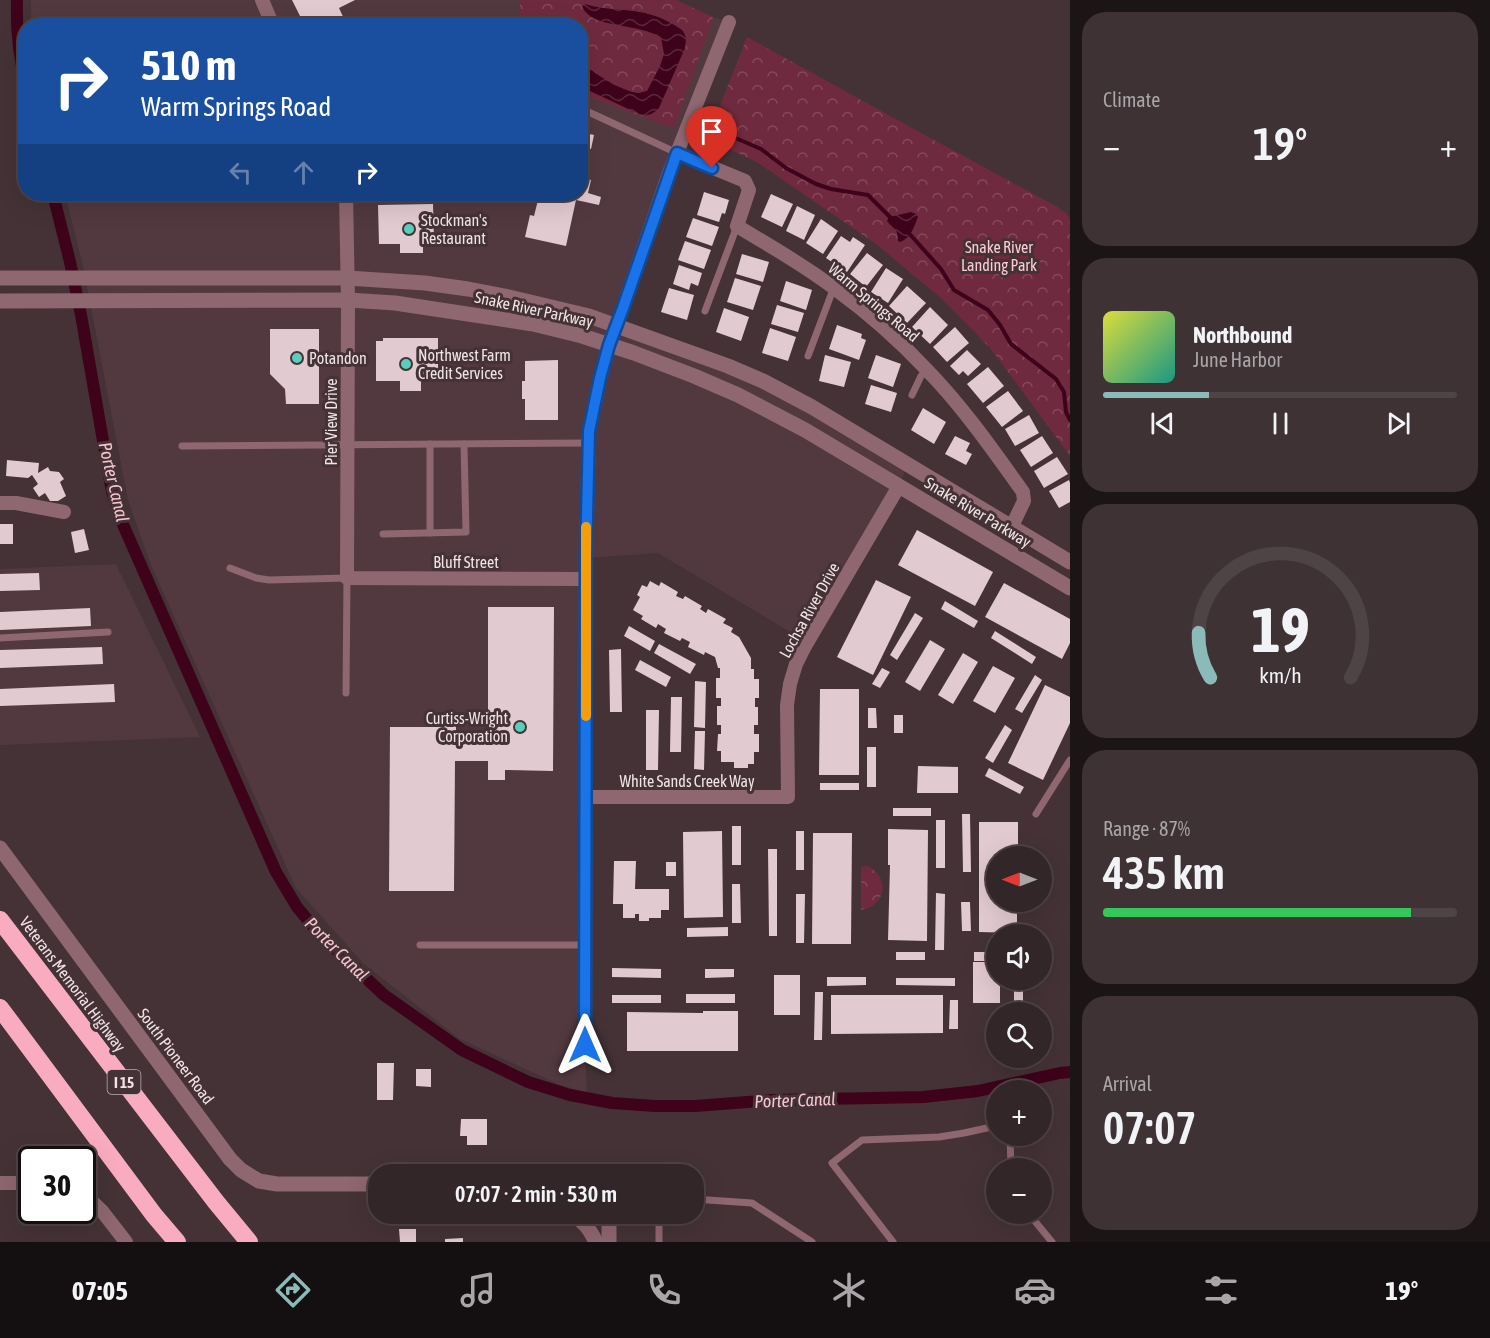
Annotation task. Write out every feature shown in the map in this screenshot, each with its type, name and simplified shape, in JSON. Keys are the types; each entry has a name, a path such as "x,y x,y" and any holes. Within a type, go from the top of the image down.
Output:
{"highway":[{"name":"Veterans Memorial Highway","path":"0,920 249,1242"},
{"path":"0,1008 147,1206 177,1242"}],"street":[{"path":"262,0 270,18"},
{"path":"585,1045 588,443 593,409 609,345 677,153 729,22"},
{"path":"677,153 745,181 749,190 737,226"},
{"name":"Pier View Drive","path":"346,201 347,578"},
{"name":"Warm Springs Road","path":"737,226 834,287 889,333 927,370 976,427 1023,492 1024,501 1012,526"},
{"name":"Snake River Parkway","path":"0,278 347,278 425,284 509,297 589,316 728,366 763,381 812,407 1070,562"},
{"name":"Snake River Parkway","path":"0,301 348,300 395,303 523,322 582,336 684,372 738,395 805,430 1070,588"},
{"name":"Lochsa River Drive","path":"788,797 788,705 790,684 796,664 899,486"},
{"path":"0,503 16,503 64,512"},
{"name":"Bluff Street","path":"347,578 586,579"},
{"name":"White Sands Creek Way","path":"585,797 788,797"},
{"name":"South Pioneer Road","path":"0,849 230,1159 241,1170 259,1181 277,1184 368,1185"},
{"path":"0,1183 18,1183"},
{"path":"96,1205 126,1242"},
{"path":"586,1224 596,1242"},
{"path":"609,1224 609,1242"}],"lane":[{"path":"588,112 677,153"},
{"path":"705,311 737,226"},
{"path":"808,356 834,287"},
{"path":"912,395 921,376 927,370"},
{"path":"182,446 588,443"},
{"path":"430,444 430,533"},
{"path":"383,534 466,532 464,444"},
{"path":"230,568 256,578 269,580 347,578 346,693"},
{"path":"0,638 108,632"},
{"path":"1036,814 1070,760"},
{"path":"420,945 585,945"},
{"path":"893,1242 832,1163 862,1140 939,1137 986,1128"},
{"path":"704,1199 752,1203 812,1242"},
{"path":"659,1224 659,1242"},
{"path":"1037,1224 1052,1242"}],"shaded area":[{"path":"31,0 676,0 729,22 616,326 763,381 908,464 899,486 807,642 658,553 586,558 585,1045 587,1093 558,1084 460,1039 364,964 296,888 151,565 128,500 83,266 67,201 588,201 588,18 31,18"},
{"path":"116,564 200,737 0,745 0,569"}],"green space":[{"path":"520,0 676,0 713,17 674,128 588,97 588,18 520,18"},
{"name":"Snake River Landing Park","path":"747,37 1066,213 1070,219 1070,456 991,349 942,299 876,244 757,162 707,139"},
{"path":"868,866 880,877 882,891 876,903 861,910 861,867"}],"water":[{"path":"585,4 652,15 668,21 684,32 685,48 659,108 653,113 641,115 590,91 588,89 588,66 607,81 632,92 647,91 664,54 661,38 652,33 595,19 587,14 582,6"},
{"path":"911,212 918,217 909,235 900,242 896,231 887,221 889,217"}],"building":[{"path":"292,0 355,0 339,8 344,18 301,18"},
{"path":"588,134 594,135 591,149 588,148"},
{"path":"704,192 729,200 725,214 722,213 719,222 697,215"},
{"path":"588,193 601,197 599,205 581,201 588,201"},
{"path":"771,194 793,204 782,227 761,217"},
{"path":"538,201 576,201 566,246 525,237 530,215 534,216"},
{"path":"433,204 434,243 423,243 423,253 400,253 400,244 379,244 378,205"},
{"path":"797,206 815,215 804,240 786,231"},
{"path":"693,218 719,227 712,246 686,237"},
{"path":"821,219 838,231 823,254 806,243"},
{"path":"841,236 850,242 853,237 865,245 847,272 826,258"},
{"path":"685,241 711,250 704,269 678,260"},
{"path":"867,253 883,265 866,287 850,274"},
{"path":"742,254 769,262 763,282 736,274"},
{"path":"679,265 702,273 698,286 691,283 689,290 673,284"},
{"path":"886,268 903,279 888,303 871,292"},
{"path":"735,278 761,286 753,310 727,302"},
{"path":"786,281 812,290 806,310 780,301"},
{"path":"907,286 926,303 907,323 889,306"},
{"path":"669,288 694,295 687,320 661,312"},
{"path":"777,305 804,313 798,332 771,324"},
{"path":"930,307 948,325 930,344 912,327"},
{"path":"724,308 749,317 741,341 716,332"},
{"path":"837,325 862,334 861,338 866,340 859,360 829,349"},
{"path":"955,327 969,343 947,362 933,347"},
{"path":"770,328 796,337 788,361 762,353"},
{"path":"270,329 319,329 319,404 286,404 285,389 270,374"},
{"path":"383,338 438,338 438,377 432,377 432,381 421,381 421,391 400,391 400,381 376,381 376,341 383,341"},
{"path":"967,350 981,364 968,376 963,371 959,375 950,366"},
{"path":"825,355 851,362 844,387 819,381"},
{"path":"876,355 901,364 893,387 868,378"},
{"path":"558,360 558,420 525,420 522,381 525,381 525,361"},
{"path":"988,367 1004,386 983,403 967,384"},
{"path":"871,385 897,393 891,412 865,404"},
{"path":"1008,391 1023,411 1002,427 986,407"},
{"path":"923,408 946,422 934,444 911,430"},
{"path":"1029,415 1039,433 1015,446 1005,429"},
{"path":"955,436 970,443 966,451 972,454 966,465 945,454"},
{"path":"1042,436 1053,453 1031,467 1020,450"},
{"path":"1057,457 1068,474 1044,488 1034,471"},
{"path":"7,460 39,463 38,473 48,467 50,471 59,472 64,479 60,482 66,496 58,501 50,501 45,493 39,497 33,488 38,484 32,475 28,478 6,476"},
{"path":"1069,480 1070,502 1059,508 1049,491"},
{"path":"0,524 13,524 13,544 0,544"},
{"path":"84,529 89,550 75,553 71,532"},
{"path":"917,530 993,572 975,606 898,565"},
{"path":"39,573 40,590 0,591 0,574"},
{"path":"876,580 911,597 873,675 837,657"},
{"path":"650,581 659,586 661,582 678,592 676,596 683,599 685,596 702,606 700,609 706,613 708,609 726,619 723,623 733,628 731,632 739,637 751,658 754,679 759,679 759,698 755,698 755,707 758,707 758,725 754,725 754,734 759,734 759,752 754,752 754,764 748,764 748,768 734,768 734,762 721,762 721,751 717,751 721,725 717,725 717,706 721,706 721,698 716,698 716,678 720,678 720,668 718,668 715,657 705,652 704,655 688,647 690,642 682,638 680,641 664,633 666,629 658,624 656,628 641,619 643,616 633,610 640,597 637,595 642,585 647,587"},
{"path":"1004,583 1070,619 1070,643 1062,659 985,617"},
{"path":"945,601 978,621 974,628 941,609"},
{"path":"488,607 554,607 553,771 505,770 505,780 488,780 488,761 455,761 454,891 389,891 390,727 438,727 438,718 456,718 456,738 488,738"},
{"path":"90,608 91,626 0,630 0,612"},
{"path":"915,613 923,618 897,660 890,655"},
{"path":"629,626 655,641 650,651 624,636"},
{"path":"995,631 1036,657 1032,664 991,638"},
{"path":"930,640 945,649 920,691 905,682"},
{"path":"659,644 696,664 690,674 654,653"},
{"path":"102,647 103,664 0,668 0,650"},
{"path":"621,649 622,712 610,712 609,650"},
{"path":"963,653 978,662 953,704 938,695"},
{"path":"640,660 671,677 666,687 635,670"},
{"path":"993,666 1015,678 995,713 973,701"},
{"path":"882,668 890,672 880,688 872,684"},
{"path":"1035,675 1042,680 1022,713 1015,709"},
{"path":"695,681 706,682 705,728 694,727"},
{"path":"114,684 115,702 0,706 0,689"},
{"path":"1045,685 1070,697 1070,723 1043,780 1008,763"},
{"path":"820,689 859,689 859,775 819,775"},
{"path":"671,697 682,697 681,752 670,752"},
{"path":"868,708 876,708 877,728 868,728"},
{"path":"646,710 659,710 658,770 646,770"},
{"path":"894,715 903,715 903,733 894,733"},
{"path":"1005,725 1012,730 993,763 985,758"},
{"path":"695,731 705,731 704,770 694,769"},
{"path":"867,747 876,747 876,787 867,787"},
{"path":"918,766 958,767 958,793 917,793"},
{"path":"989,768 1024,787 1020,794 985,776"},
{"path":"820,783 859,783 859,790 820,790"},
{"path":"893,808 931,808 931,816 893,816"},
{"path":"962,814 970,814 971,872 963,872"},
{"path":"936,820 945,820 945,868 936,868"},
{"path":"979,822 1018,822 1018,846 986,846 986,912 1017,912 1017,924 986,924 986,932 979,932"},
{"path":"732,826 741,826 741,865 732,865"},
{"path":"888,829 928,830 927,941 888,940 890,865 888,865"},
{"path":"722,831 723,917 684,918 683,832"},
{"path":"796,831 804,831 804,870 796,870"},
{"path":"813,833 852,833 851,944 812,944"},
{"path":"768,849 777,849 777,936 769,936"},
{"path":"614,861 636,861 635,889 669,889 669,910 661,910 661,918 639,921 639,914 635,914 635,918 623,918 623,904 613,904"},
{"path":"666,862 676,862 676,876 666,876"},
{"path":"732,884 740,884 741,923 732,923"},
{"path":"936,893 945,894 944,950 935,950"},
{"path":"796,894 805,894 804,943 796,943"},
{"path":"961,902 970,902 971,931 962,931"},
{"path":"728,927 728,936 687,937 687,928"},
{"path":"896,952 925,952 925,960 896,960"},
{"path":"974,952 986,952 986,961 974,961"},
{"path":"973,962 986,962 986,990 1000,990 1000,1002 973,1003"},
{"path":"612,968 661,969 661,978 612,977"},
{"path":"705,969 734,969 734,977 705,978"},
{"path":"774,975 800,975 800,1015 774,1015"},
{"path":"827,977 866,977 866,985 827,986"},
{"path":"896,978 955,978 955,986 896,985"},
{"path":"1014,990 1023,990 1023,1002 1014,1002"},
{"path":"815,992 823,992 822,1040 814,1040"},
{"path":"686,994 735,994 735,1003 686,1003"},
{"path":"612,995 661,995 661,1003 612,1003"},
{"path":"831,995 943,995 943,1033 831,1034"},
{"path":"950,1000 958,1000 958,1029 949,1029"},
{"path":"703,1011 738,1011 738,1051 627,1051 627,1012 703,1013"},
{"path":"377,1063 394,1063 393,1100 377,1100"},
{"path":"416,1069 431,1069 431,1087 416,1086"},
{"path":"461,1119 487,1119 487,1145 467,1145 467,1136 460,1136"},
{"path":"399,1229 416,1229 416,1242 400,1242"},
{"path":"463,1238 463,1242 445,1242 445,1239"}],"waterway":[{"name":"Porter Canal","path":"17,0 18,42"},
{"path":"731,136 761,149 786,168 816,184 868,195 892,219"},
{"name":"Porter Canal","path":"55,201 81,315 112,492 121,520 276,872 297,907 322,937 384,995 462,1050 528,1082 570,1095 612,1103 695,1106 773,1100 923,1097 978,1091 1070,1072"},
{"path":"907,231 941,269 954,290 988,310 1011,344 1056,379 1064,392 1066,412 1070,420"}],"slow traffic":[{"path":"586,527 586,716"}],"place":[{"name":"Stockman's Restaurant","path":"409,229"},
{"name":"Potandon","path":"297,358"},
{"name":"Northwest Farm Credit Services","path":"406,364"},
{"name":"Curtiss-Wright Corporation","path":"520,727"}],"route":[{"path":"585,1045 586,558 589,431 609,345 677,153 712,168"}]}
